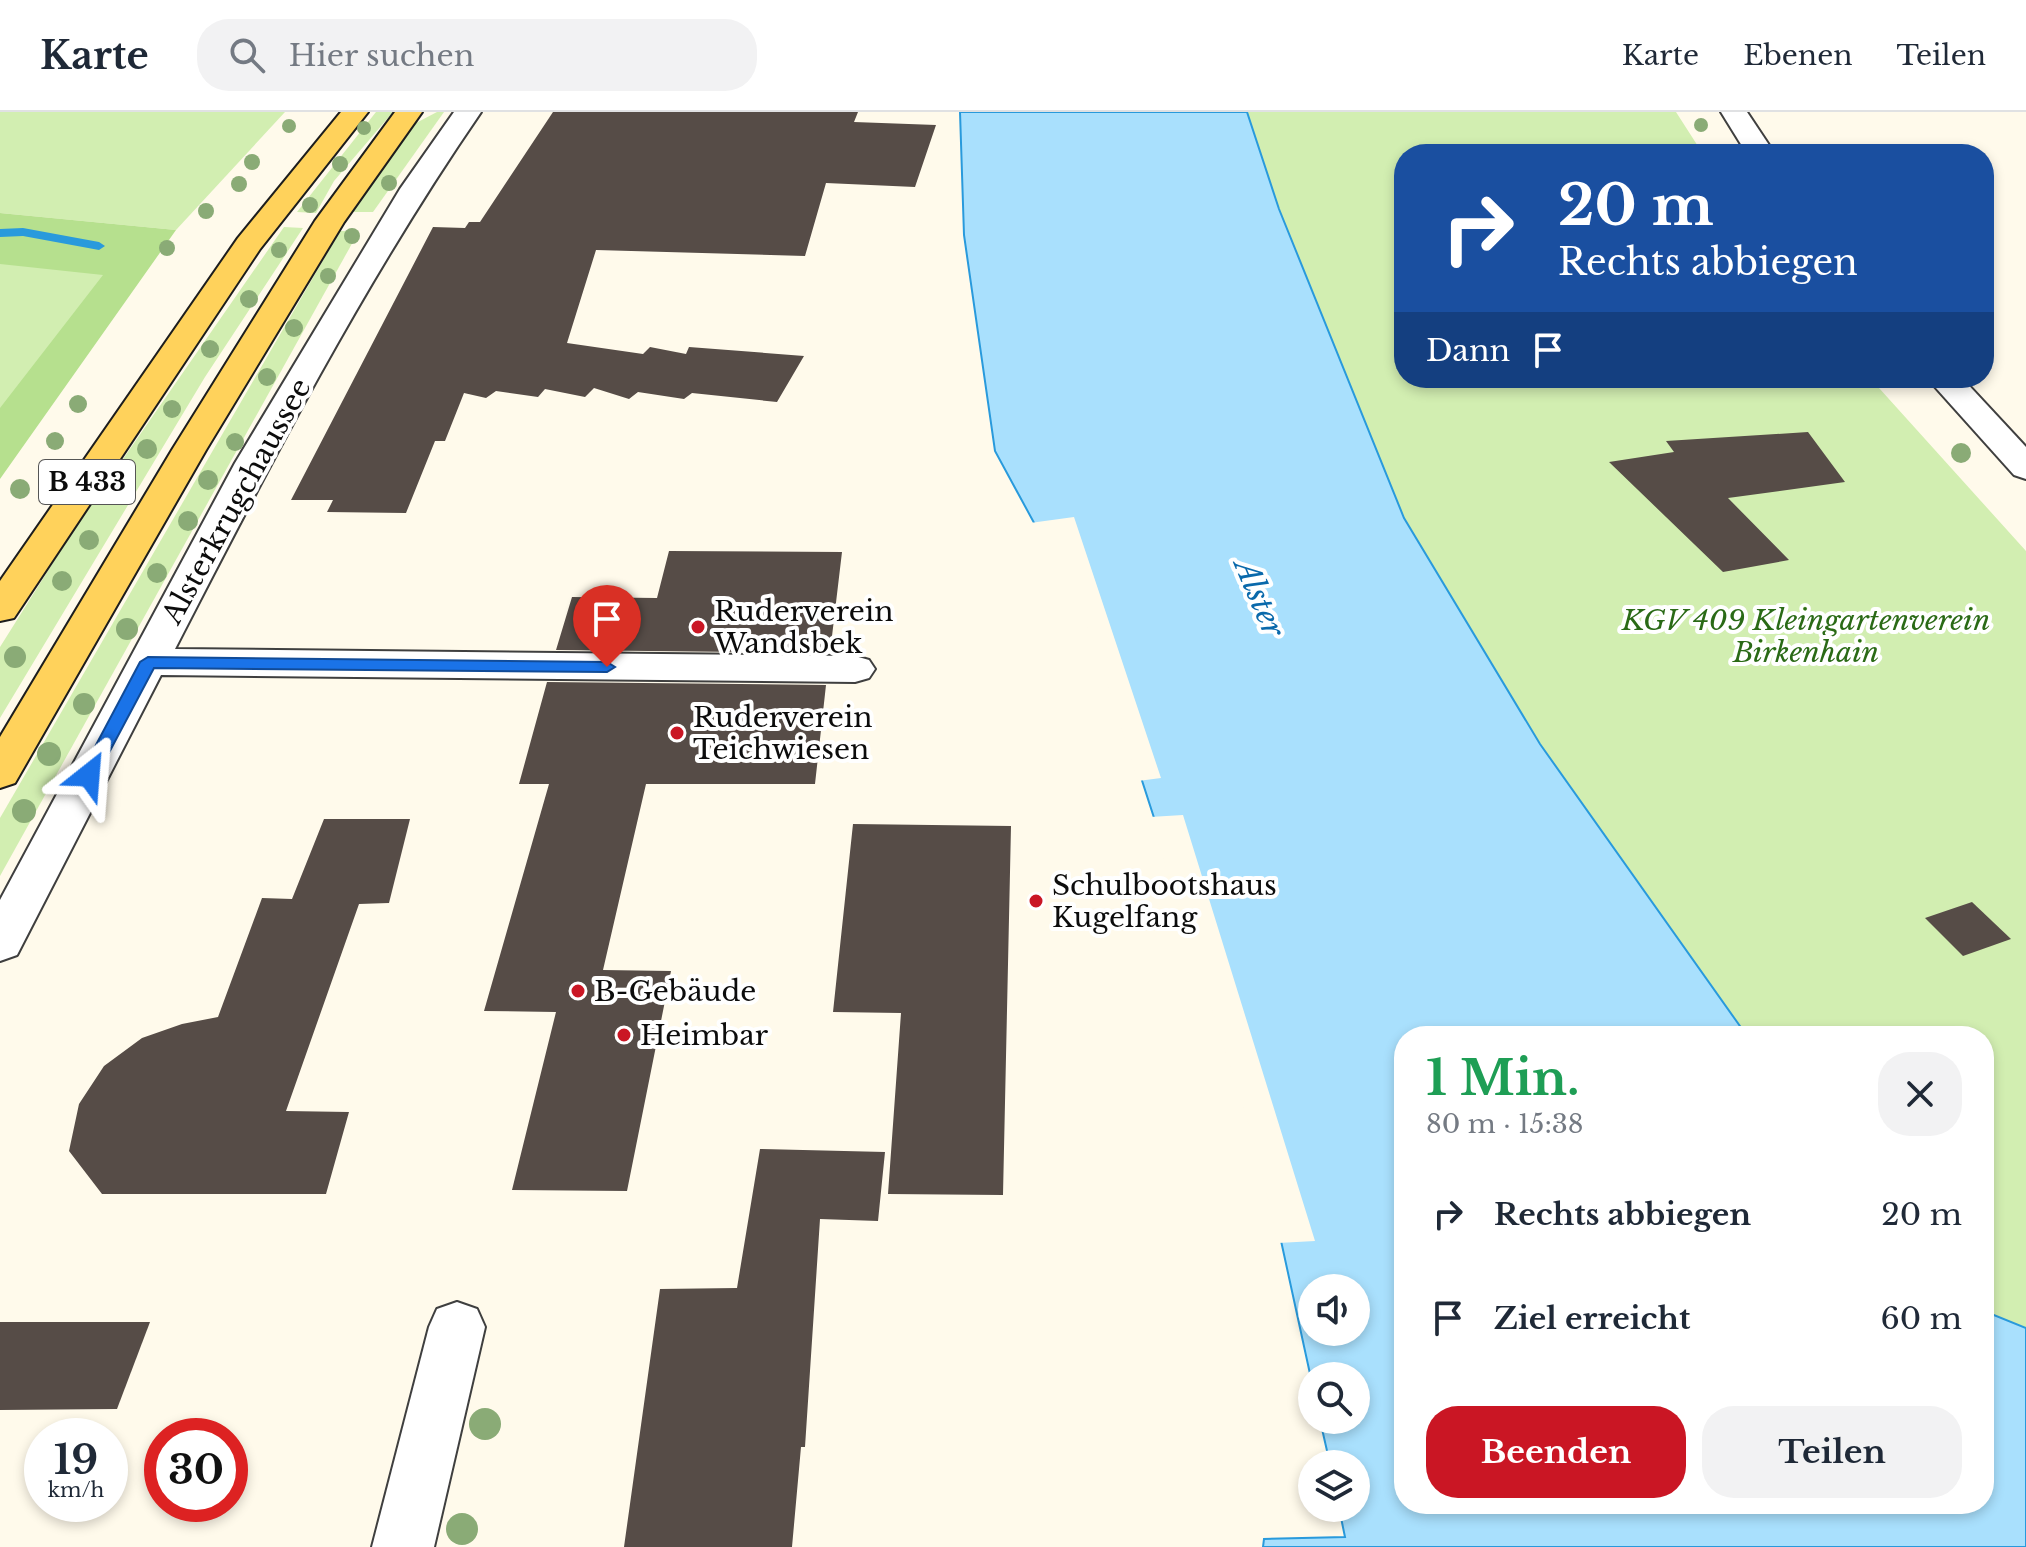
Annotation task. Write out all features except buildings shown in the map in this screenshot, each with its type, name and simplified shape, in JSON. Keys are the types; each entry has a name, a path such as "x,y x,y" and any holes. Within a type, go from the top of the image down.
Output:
{"main road":[{"name":"B 433","path":"0,609 249,244 355,112"},
{"path":"0,773 189,450 322,234 409,112"}],"street":[{"name":"Alsterkrugchaussee","path":"0,943 253,463 414,189 468,112"},
{"path":"1734,112 1755,144"},
{"path":"1953,388 2026,468"},
{"path":"148,662 855,669"},
{"path":"403,1547 457,1327"}],"green space":[{"path":"0,112 285,112 176,230 0,213"},
{"path":"376,112 393,112 334,181 316,213 297,212"},
{"path":"437,112 444,112 373,212 352,212 416,123"},
{"name":"KGV 409 Kleingartenverein Birkenhain","path":"1247,112 1676,112 1697,144 1394,144 1394,388 1879,388 2026,551 2026,1328 1994,1315 1994,1026 1740,1026 1540,744 1404,518 1279,209"},
{"path":"0,213 176,230 0,479 0,408 103,275 0,264"},
{"path":"0,217 159,231 0,452"},
{"path":"284,227 303,228 205,377 0,718 0,647 71,534"},
{"path":"340,231 359,231 0,876 0,818"}],"water":[{"name":"Alster","path":"960,112 1247,112 1279,209 1404,518 1540,744 1740,1026 1394,1026 1394,1514 1994,1514 1994,1315 2026,1328 2026,1547 1263,1547 1264,1539 1345,1537 1342,1522 1370,1522 1370,1450 1327,1450 1323,1434 1370,1434 1370,1362 1307,1362 1304,1346 1370,1346 1370,1274 1298,1274 1298,1319 1261,1149 1095,635 995,451 964,235"}],"pier":[{"path":"1074,517 1161,778 1138,781 1092,636 1030,523"},
{"path":"1183,815 1315,1241 1278,1243 1257,1150 1150,817"}],"waterway":[{"path":"0,233 23,232 99,246"}],"place":[{"name":"Ruderverein Wandsbek","path":"698,627"},
{"name":"Ruderverein Teichwiesen","path":"677,733"},
{"name":"Schulbootshaus Kugelfang","path":"1036,901"},
{"name":"B-Gebäude","path":"578,991"},
{"name":"Heimbar","path":"624,1035"}],"route":[{"path":"89,775 148,662 607,667"}]}
